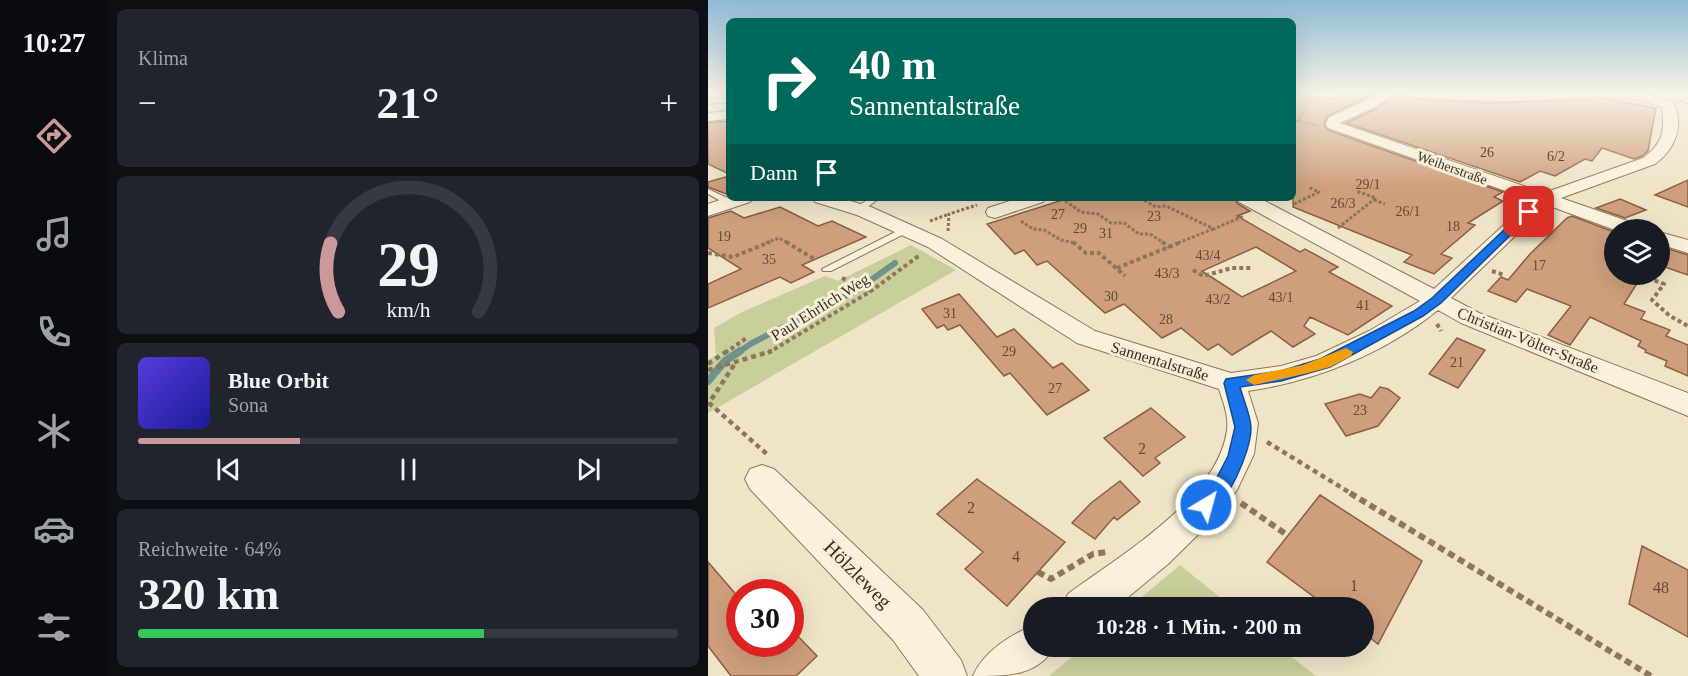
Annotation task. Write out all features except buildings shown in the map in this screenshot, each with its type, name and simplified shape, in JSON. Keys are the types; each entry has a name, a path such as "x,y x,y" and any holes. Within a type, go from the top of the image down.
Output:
{"street":[{"name":"Weiherstraße","path":"1333,125 1604,220"},
{"name":"Sannentalstraße","path":"842,201 862,204 935,243 1086,338 1231,383 1281,376 1325,363 1388,331 1436,300 1543,199 1649,161 1664,152 1672,125"},
{"path":"708,210 735,201"},
{"path":"994,208 1024,201"},
{"name":"Christian-Völter-Straße","path":"1251,201 1470,318 1688,405"},
{"path":"1670,241 1688,247"},
{"path":"1096,597 1192,520 1221,489 1237,456 1243,427 1231,383"},
{"name":"Hölzleweg","path":"762,479 908,625 945,676"},
{"path":"995,676 1023,654"}],"lane":[{"path":"708,190 726,196"},
{"path":"827,269 907,229"}],"path":[{"path":"1296,201 1319,192 1308,187"},
{"path":"1323,240 1376,198 1356,191"},
{"path":"1373,200 1385,204"},
{"path":"1065,201 1081,212 1098,214 1111,223 1124,223 1139,234 1150,234 1170,247"},
{"path":"1145,201 1156,207 1166,206 1184,216 1193,217 1214,229"},
{"path":"1117,268 1214,229 1295,201"},
{"path":"935,243 950,229 949,214 994,208 1032,231 1048,232 1060,241 1072,241 1086,253 1099,254 1125,276"},
{"path":"708,253 733,257 779,238 816,260"},
{"name":"Paul Ehrlich Weg","path":"708,368 735,364 776,350 872,291 935,243"},
{"path":"1193,270 1203,276 1232,268 1251,268"},
{"path":"1663,285 1652,300 1670,316 1688,326"},
{"path":"857,286 872,291"},
{"path":"708,368 748,337"},
{"path":"735,364 709,403 773,459 762,479"},
{"path":"1243,427 1651,676"},
{"path":"1221,489 1287,535"},
{"path":"1038,572 1051,579 1093,554 1114,551"}],"green space":[{"path":"911,245 956,270 708,413 708,360 716,355 714,328 742,312 825,276 838,281"},
{"path":"1180,565 1220,597 1142,597"},
{"path":"1072,657 1292,657 1316,676 1049,676"}],"waterway":[{"path":"708,381 725,361 752,343 857,290 895,263"}],"slow traffic":[{"path":"1254,380 1303,370 1325,363 1346,352"}],"route":[{"path":"1206,505 1221,489 1237,456 1243,427 1231,383 1281,376 1325,363 1378,337 1418,314 1436,300 1529,212"}]}
